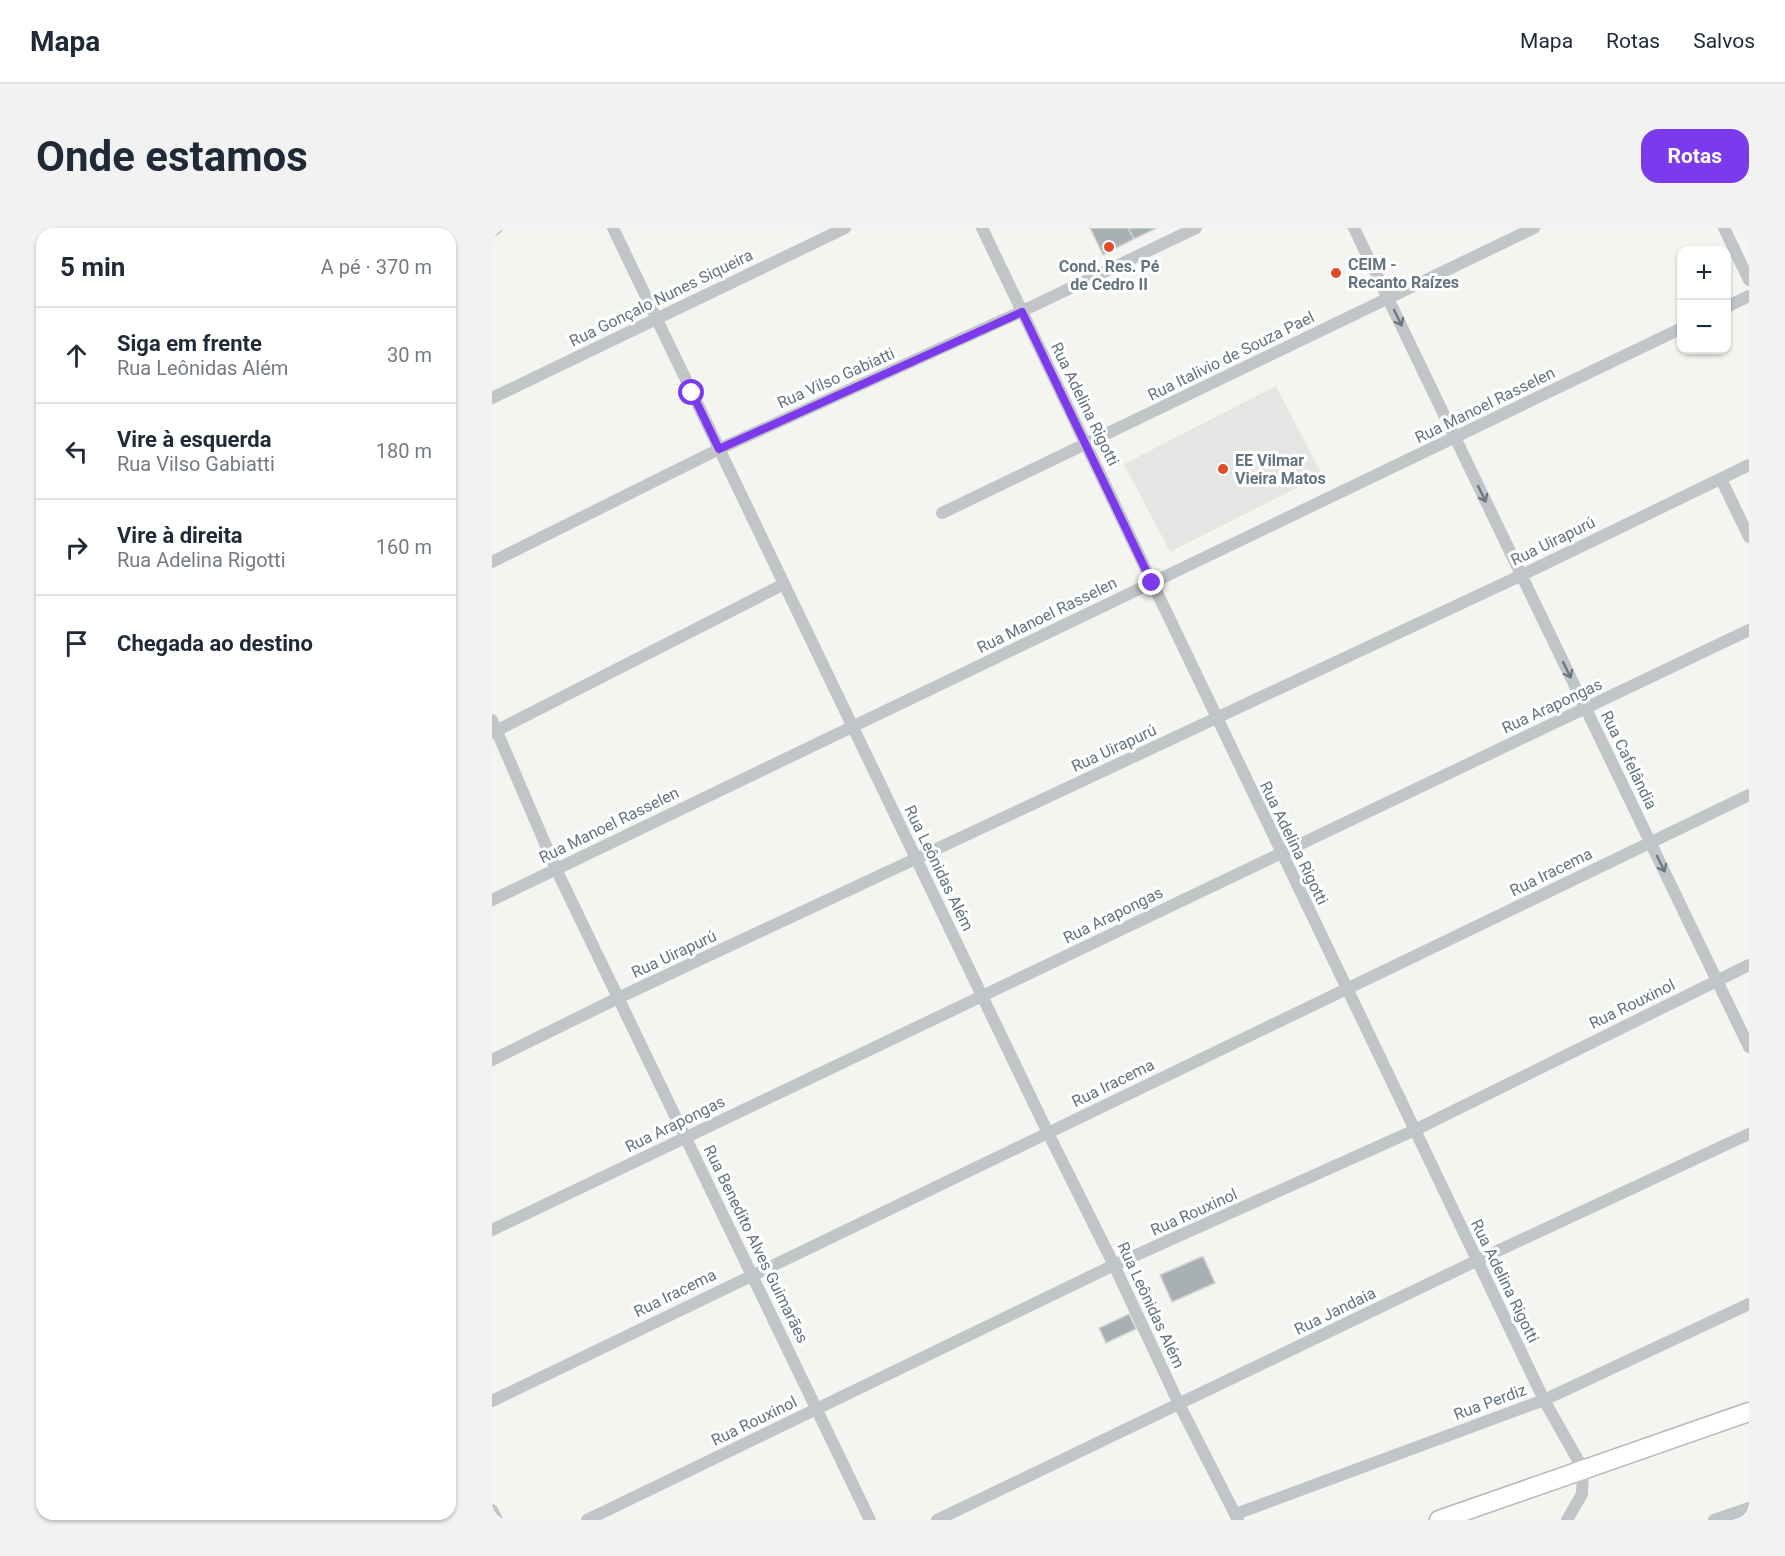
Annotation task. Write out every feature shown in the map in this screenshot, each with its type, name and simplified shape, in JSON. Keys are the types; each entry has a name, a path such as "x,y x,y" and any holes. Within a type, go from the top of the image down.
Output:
{"highway":[{"path":"1439,1520 1749,1412"}],"street":[{"path":"492,231 497,228"},
{"name":"Rua Leônidas Além","path":"613,228 1179,1404 1237,1517"},
{"name":"Rua Gonçalo Nunes Siqueira","path":"492,398 844,228"},
{"name":"Rua Adelina Rigotti","path":"982,228 1476,1261 1544,1400 1583,1469"},
{"name":"Rua Vilso Gabiatti","path":"492,562 719,449 1022,312 1196,228"},
{"name":"Rua Cafelândia","path":"1354,228 1749,1047"},
{"name":"Rua Italivio de Souza Pael","path":"942,513 1534,228"},
{"path":"1724,228 1749,280"},
{"path":"1731,305 1749,296"},
{"name":"Rua Manoel Rasselen","path":"492,900 1677,330"},
{"name":"Rua Uirapurú","path":"492,1060 618,998 1522,575 1749,465"},
{"path":"1721,478 1749,537"},
{"path":"494,728 784,584"},
{"name":"Rua Arapongas","path":"492,1230 1749,630"},
{"name":"Rua Benedito Alves Guimarães","path":"494,728 556,869 870,1520"},
{"name":"Rua Iracema","path":"492,1401 1749,795"},
{"name":"Rua Rouxinol","path":"587,1520 1114,1265 1415,1130 1749,965"},
{"name":"Rua Jandaia","path":"936,1520 1476,1261 1749,1134"},
{"name":"Rua Perdiz","path":"1237,1517 1544,1400 1749,1304"},
{"path":"1567,1520 1582,1494 1583,1469"},
{"path":"1714,1520 1749,1508"},
{"path":"492,1510 497,1520"}],"shaded area":[{"name":"EE Vilmar Vieira Matos","path":"1276,386 1322,475 1170,552 1124,464"}],"building":[{"name":"Cond. Res. Pé de Cedro II","path":"1090,228 1128,228 1134,239 1103,255"},
{"path":"1128,228 1157,228 1134,239"},
{"path":"1203,1256 1215,1283 1172,1302 1160,1275"},
{"path":"1129,1314 1136,1329 1106,1343 1099,1328"}],"place":[{"name":"Cond. Res. Pé de Cedro II","path":"1109,247"},
{"name":"CEIM - Recanto Raízes","path":"1336,273"},
{"name":"EE Vilmar Vieira Matos","path":"1223,469"}],"route":[{"path":"692,393 719,449 1022,312 1152,583"}]}
